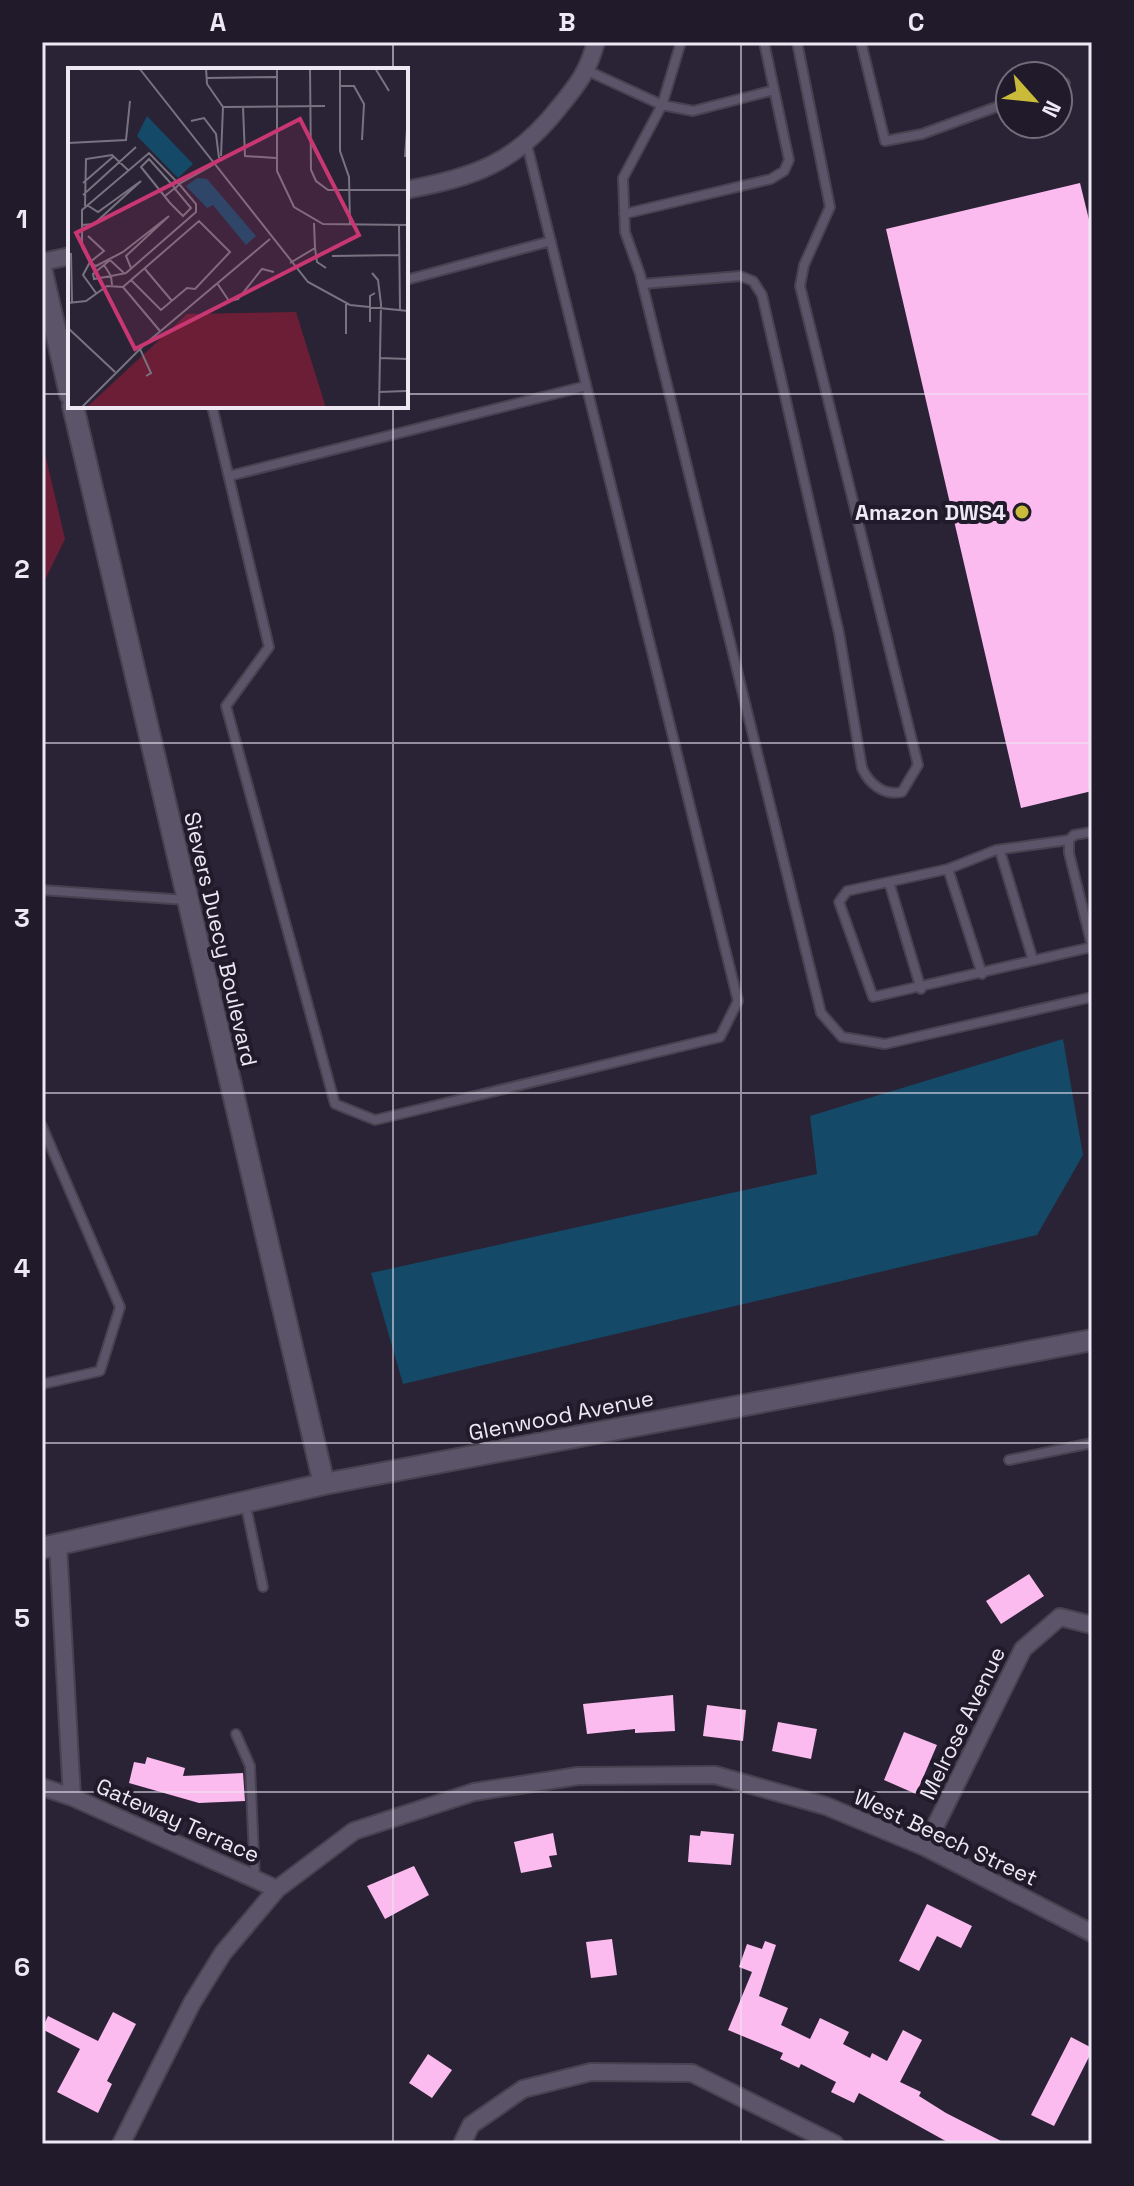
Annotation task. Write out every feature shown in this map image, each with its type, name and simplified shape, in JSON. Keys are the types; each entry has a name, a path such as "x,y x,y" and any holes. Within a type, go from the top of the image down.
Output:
{"street":[{"path":"408,189 490,167 527,145 588,71 596,42"},
{"path":"42,262 68,256"},
{"path":"42,272 68,385"},
{"name":"Sievers Duecy Boulevard","path":"73,408 324,1484"},
{"name":"Glenwood Avenue","path":"50,1546 324,1484 1092,1340"},
{"name":"Gateway Terrace","path":"50,1546 72,1797 277,1889"},
{"name":"Melrose Avenue","path":"925,1847 1023,1649 1060,1617 1092,1625"},
{"name":"West Beech Street","path":"121,2144 192,2003 223,1953 277,1889 354,1831 474,1792 578,1776 715,1775 826,1806 925,1847 1092,1933"},
{"path":"42,1787 72,1797"},
{"path":"462,2144 471,2125 523,2089 591,2072 692,2073 835,2144"}],"lane":[{"path":"681,42 662,105 623,178 625,232 643,284 821,1013 842,1037 885,1044 1092,997"},
{"path":"624,214 771,179 784,171 789,160 764,42"},
{"path":"643,284 740,276 753,281 762,295 839,633 862,768 868,780 881,789 892,794 902,792 918,765 800,286 804,265 830,207 797,42"},
{"path":"861,42 885,141 922,134 994,108"},
{"path":"588,71 662,105 693,111 774,90"},
{"path":"212,408 269,647 226,706 335,1104 375,1120 720,1037 738,1001 527,145"},
{"path":"408,279 551,241"},
{"path":"229,476 586,386"},
{"path":"1069,840 1069,853 1092,946 921,989 873,997 839,902 847,891 948,869 950,865 1000,851 1069,840 1074,835 1092,832"},
{"path":"1000,851 1033,960"},
{"path":"948,869 982,974"},
{"path":"889,882 921,989"},
{"path":"42,890 187,900"},
{"path":"42,1126 120,1307 100,1371 43,1384"},
{"path":"1009,1460 1092,1443"},
{"path":"245,1502 263,1587"},
{"path":"236,1734 250,1766 255,1879"}],"shaded area":[{"path":"42,441 65,539 42,586"}],"water":[{"path":"1063,1039 1083,1155 1037,1235 403,1384 371,1273 817,1174 810,1116"}],"building":[{"name":"Amazon DWS4","path":"1080,183 1092,232 1092,791 1021,808 886,229"},
{"path":"1029,1574 1044,1596 1001,1624 986,1601"},
{"path":"673,1695 675,1731 635,1733 635,1729 587,1734 583,1704"},
{"path":"707,1705 746,1710 743,1741 703,1736"},
{"path":"778,1722 817,1729 811,1759 772,1751"},
{"path":"904,1732 937,1745 916,1794 884,1780"},
{"path":"147,1757 185,1768 183,1776 243,1773 245,1801 199,1803 129,1783 134,1762 145,1764"},
{"path":"701,1831 734,1834 731,1865 688,1862 690,1835 700,1836"},
{"path":"553,1833 557,1855 549,1856 552,1867 521,1873 514,1842"},
{"path":"414,1866 429,1895 385,1919 367,1886"},
{"path":"927,1904 972,1926 961,1948 937,1936 919,1971 899,1961"},
{"path":"612,1939 617,1975 591,1978 586,1942"},
{"path":"765,1941 776,1945 759,1996 788,2008 781,2025 810,2039 820,2018 849,2032 843,2044 870,2058 872,2053 887,2061 903,2030 922,2040 900,2082 921,2092 919,2096 946,2113 1007,2144 951,2144 859,2093 854,2103 831,2092 836,2082 801,2064 799,2068 780,2059 783,2053 728,2030 752,1972 739,1967 747,1944 762,1949"},
{"path":"113,2012 136,2024 107,2081 112,2084 98,2113 57,2092 80,2049 42,2029 48,2016 98,2041"},
{"path":"1071,2037 1092,2048 1092,2051 1054,2126 1031,2115"},
{"path":"428,2054 452,2070 432,2098 409,2083"}],"place":[{"name":"Amazon DWS4","path":"1022,512"}]}
